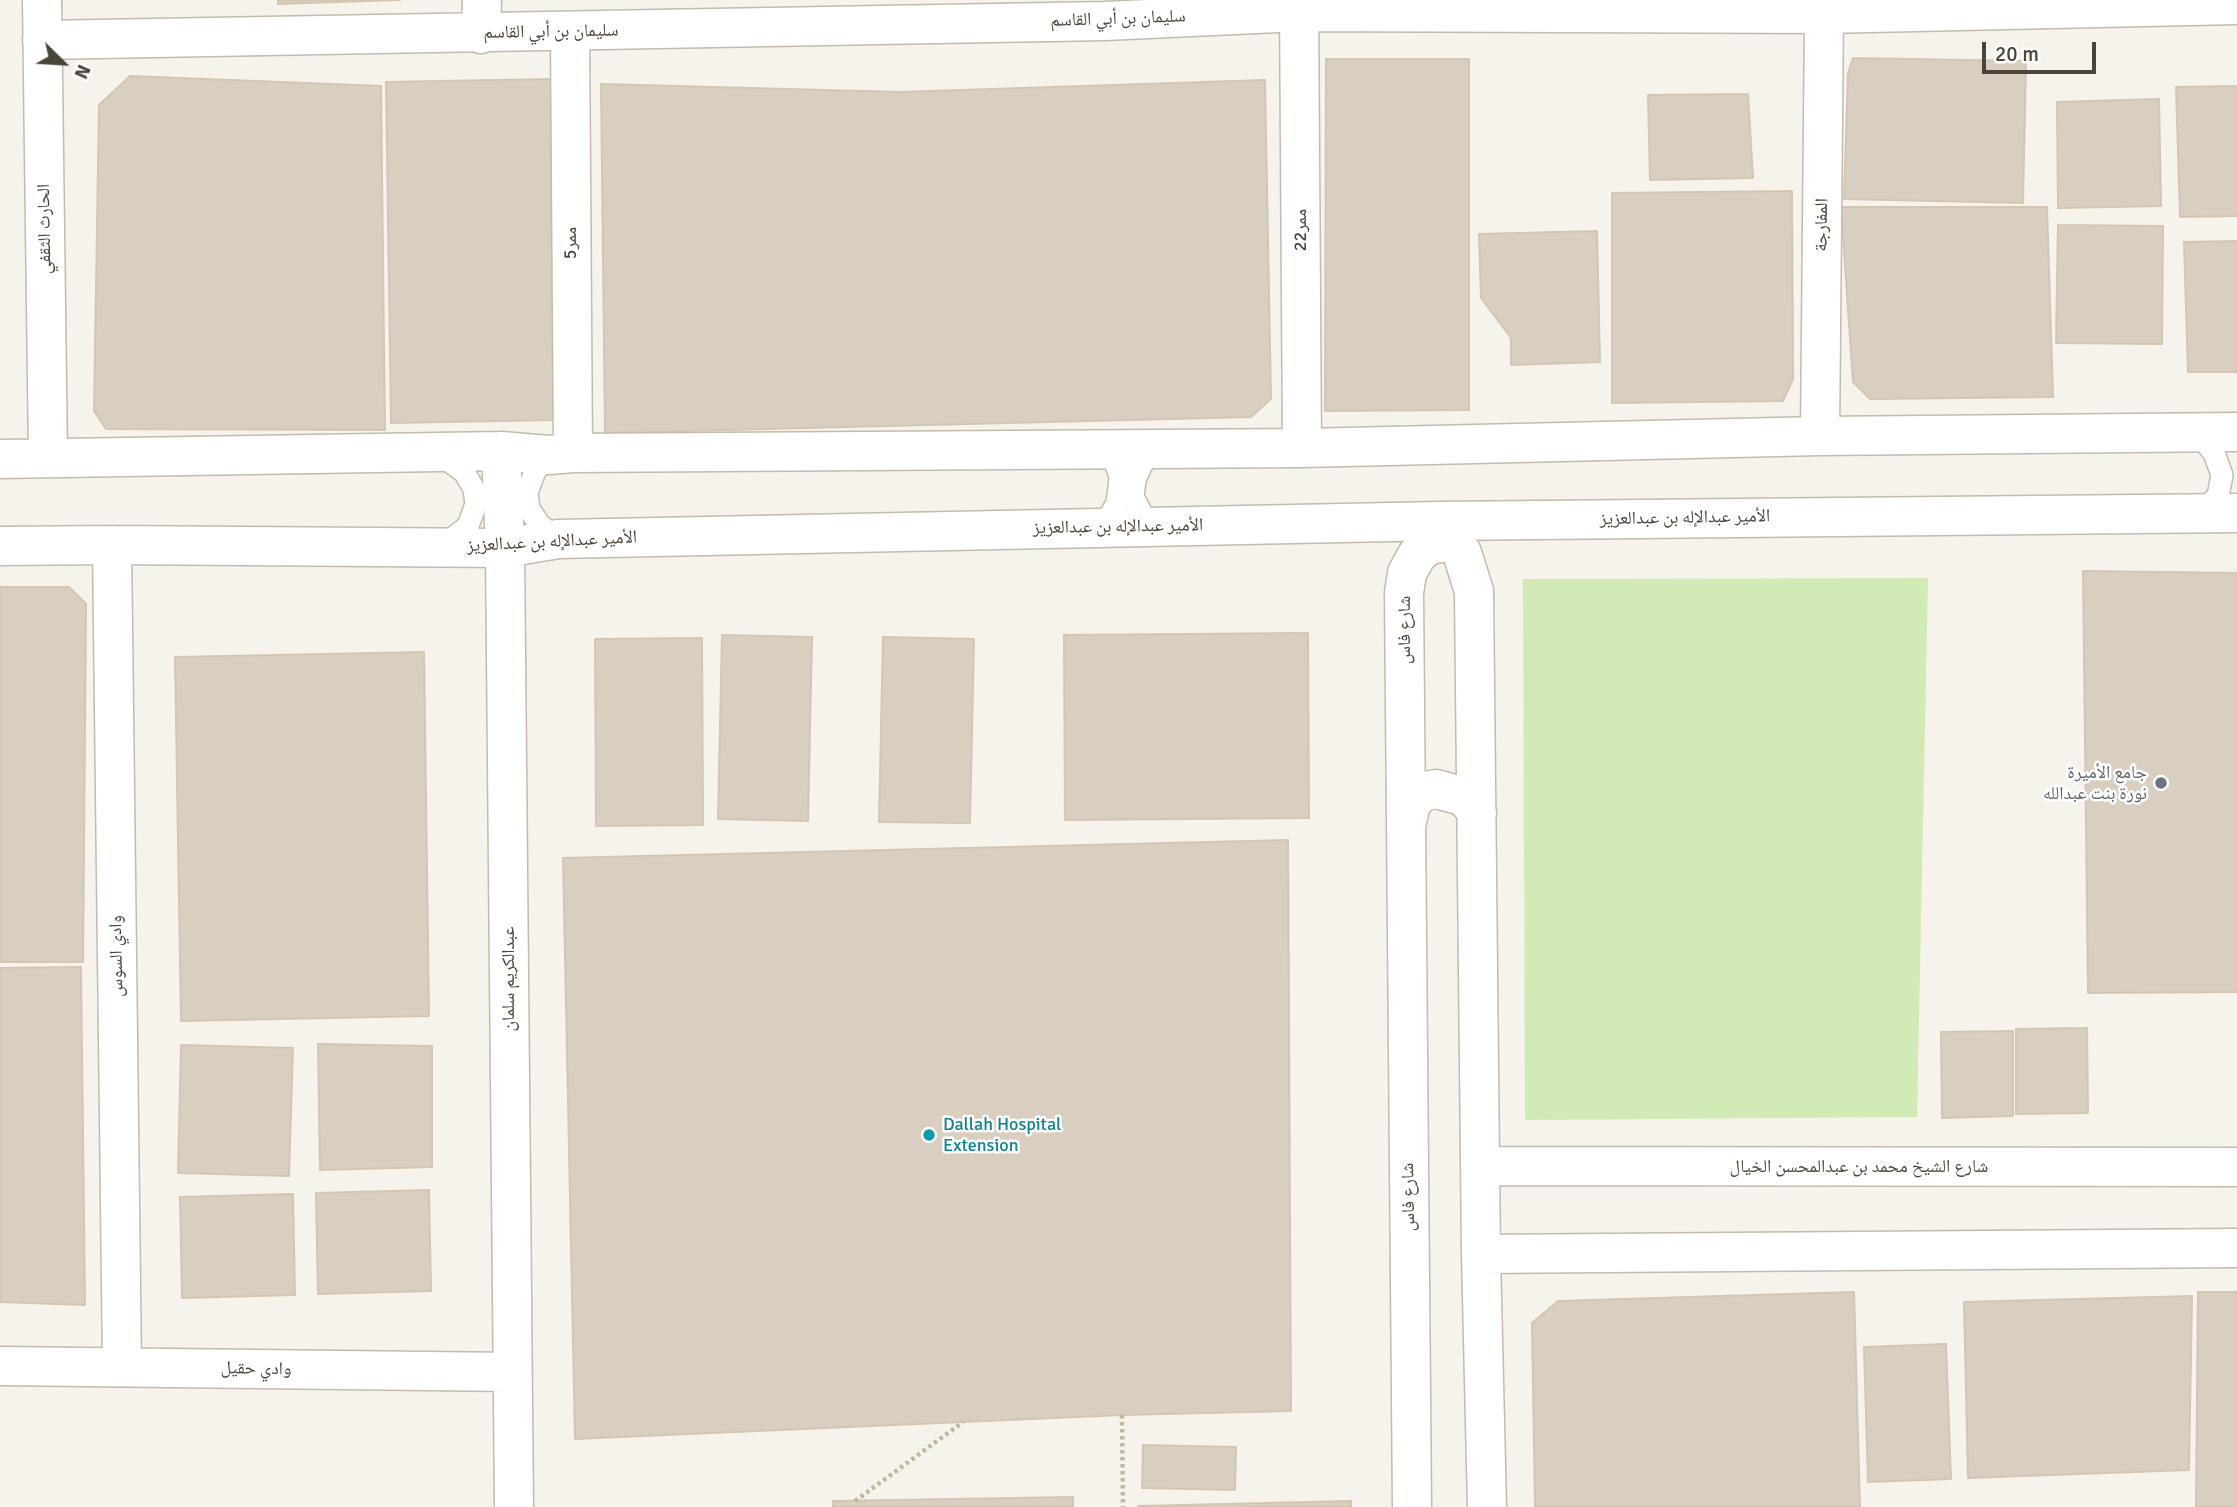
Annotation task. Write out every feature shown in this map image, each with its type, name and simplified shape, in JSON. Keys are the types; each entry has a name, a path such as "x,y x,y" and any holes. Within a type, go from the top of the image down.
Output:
{"street":[{"name":"الحارث الثقفي","path":"42,0 48,458"},
{"name":"سليمان بن أبي القاسم","path":"41,40 482,17 570,32 927,11 1105,21 1299,6 1824,14 2041,4 2237,5"},
{"name":"ممر22","path":"1299,6 1302,447"},
{"name":"المفارجة","path":"1820,436 1824,14"},
{"name":"ممر5","path":"561,454 570,32"},
{"path":"0,459 501,452 561,454 1302,447 1820,436 2237,432"},
{"name":"عبدالكريم سلمان","path":"501,452 505,548 514,1507"},
{"name":"الأمير عبدالإله بن عبدالعزيز","path":"0,546 505,548 558,539 1440,521 2237,513"},
{"name":"شارع فاس","path":"1412,1507 1404,593 1407,573 1418,555 1429,545 1448,541 1457,546 1465,560 1474,591 1481,1254 1487,1507"},
{"name":"وادي السوس","path":"111,545 122,1367"},
{"path":"1406,826 1410,804 1421,792 1436,789 1448,790 1462,796 1477,813"},
{"name":"شارع الشيخ محمد بن عبدالمحسن الخيال","path":"1480,1166 2237,1167"},
{"path":"1543,1254 1522,1247 1514,1238 1507,1229 1502,1207 1511,1185 1529,1171 1552,1167"},
{"path":"1481,1254 2237,1248"},
{"name":"وادي حقيل","path":"0,1366 512,1372"}],"lane":[{"path":"2188,432 2205,442 2214,453 2222,475 2218,496 2199,514"},
{"path":"1149,527 1133,497 1135,480 1141,466 1158,448"},
{"path":"1097,528 1109,517 1117,503 1120,476 1114,460 1101,449"},
{"path":"437,453 464,472 474,489 476,504 468,526 441,548"},
{"path":"558,539 540,525 529,509 527,493 535,471 561,454"}],"path":[{"path":"1122,1415 1123,1507"},
{"path":"855,1501 963,1422"}],"green space":[{"path":"1928,578 1917,1117 1525,1120 1523,579"}],"building":[{"path":"278,0 400,0 278,4"},
{"path":"1853,58 2026,61 2023,203 1844,199 1848,73"},
{"path":"1326,59 1469,59 1469,410 1325,411"},
{"path":"130,76 381,86 385,430 106,429 94,411 99,105"},
{"path":"551,79 556,420 391,423 386,82"},
{"path":"1265,80 1271,399 1251,417 605,433 601,84 900,92"},
{"path":"2237,86 2237,216 2180,217 2176,87"},
{"path":"1748,94 1753,178 1650,180 1648,95"},
{"path":"2159,99 2161,206 2058,208 2057,102"},
{"path":"1792,191 1793,379 1783,401 1612,403 1612,193"},
{"path":"1841,207 2047,207 2053,397 1870,399 1853,382"},
{"path":"2058,225 2163,226 2162,344 2056,343"},
{"path":"1597,231 1600,362 1511,365 1511,338 1481,298 1479,234"},
{"path":"2237,241 2237,372 2188,372 2184,242"},
{"name":"جامع الأميرة نورة بنت عبدالله","path":"2083,571 2237,573 2237,992 2088,993"},
{"path":"0,587 69,587 86,604 83,962 0,962"},
{"path":"1308,633 1309,818 1065,820 1064,635"},
{"path":"722,635 812,637 808,821 718,819"},
{"path":"883,637 974,639 970,823 879,822"},
{"path":"702,638 703,825 596,826 595,639"},
{"path":"424,652 429,1016 181,1021 175,657"},
{"name":"Dallah Hospital Extension","path":"1288,840 1291,1411 1122,1415 575,1439 563,858"},
{"path":"81,967 85,1305 0,1302 0,968"},
{"path":"2087,1028 2088,1113 2016,1114 2016,1029"},
{"path":"2013,1031 2013,1116 1942,1118 1941,1032"},
{"path":"318,1044 432,1046 432,1167 320,1170"},
{"path":"181,1045 293,1048 289,1176 178,1173"},
{"path":"429,1190 431,1291 318,1294 316,1193"},
{"path":"293,1194 295,1295 182,1298 180,1197"},
{"path":"1854,1292 1860,1507 1535,1507 1532,1323 1558,1301"},
{"path":"2198,1292 2237,1292 2237,1507 2196,1507"},
{"path":"2192,1296 2189,1470 1968,1478 1964,1302"},
{"path":"1946,1344 1951,1479 1868,1482 1864,1347"},
{"path":"1143,1445 1236,1447 1235,1490 1142,1488"},
{"path":"1073,1497 1073,1507 833,1507 833,1501"},
{"path":"1351,1501 1351,1507 1138,1507 1138,1506"}],"place":[{"name":"جامع الأميرة نورة بنت عبدالله","path":"2161,783"},
{"name":"Dallah Hospital Extension","path":"929,1135"}]}
